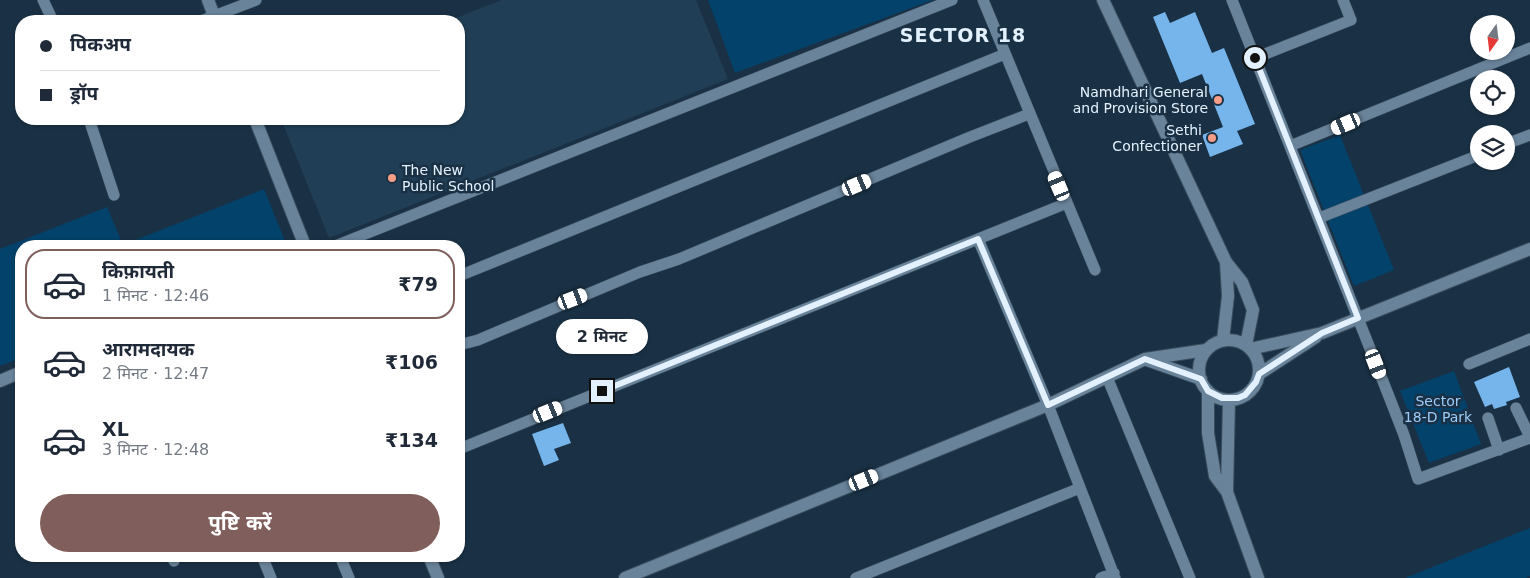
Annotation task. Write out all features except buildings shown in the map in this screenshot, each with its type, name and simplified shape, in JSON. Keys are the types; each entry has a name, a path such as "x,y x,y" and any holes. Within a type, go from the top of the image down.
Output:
{"street":[{"path":"43,0 50,15"},
{"path":"208,0 214,15"},
{"path":"224,15 256,0"},
{"path":"350,240 952,0"},
{"path":"983,0 1094,270"},
{"path":"1103,0 1226,262 1242,282 1253,310 1248,347"},
{"path":"1232,0 1404,435 1418,479 1530,437 1516,408"},
{"path":"1255,58 1351,20 1343,0"},
{"path":"1290,146 1530,48"},
{"path":"465,274 1004,54"},
{"path":"465,343 478,340 640,272 679,258 1030,114"},
{"path":"91,125 114,195"},
{"path":"257,125 303,240"},
{"path":"1515,141 1530,135"},
{"path":"1319,218 1470,159"},
{"path":"465,446 1067,204"},
{"path":"978,239 1048,405 1114,576 1101,578"},
{"path":"1259,374 1322,333 1530,249"},
{"path":"1223,340 1228,296 1226,262"},
{"path":"1248,347 1322,333"},
{"path":"1469,364 1530,339"},
{"path":"625,578 1048,405 1145,359 1206,350 1223,340 1231,340 1248,347 1256,356 1259,374 1252,389 1238,398 1229,400 1215,396 1208,391 1201,379 1200,364 1206,350"},
{"path":"1145,359 1201,379"},
{"path":"0,381 15,375"},
{"path":"1107,377 1190,578"},
{"path":"1208,391 1208,434 1215,476 1227,492 1258,578"},
{"path":"1227,492 1229,400"},
{"path":"1488,418 1499,450"},
{"path":"856,578 1080,488"},
{"path":"264,562 271,578"},
{"path":"342,562 349,578"},
{"path":"431,562 438,578"}],"shaded area":[{"name":"The New Public School","path":"502,0 696,0 728,79 329,238 283,125 465,125 465,15 463,15"}],"green space":[{"path":"708,0 933,0 735,73"},
{"path":"1340,135 1394,270 1354,286 1300,150"},
{"path":"264,189 285,240 136,240"},
{"path":"107,207 121,240 23,240"},
{"path":"15,243 15,360 0,366 0,249"},
{"name":"Sector 18-D Park","path":"1454,371 1481,444 1429,463 1400,391"},
{"path":"1530,528 1530,576 1526,578 1405,578"}],"place":[{"name":"Namdhari General and Provision Store","path":"1218,100"},
{"name":"Sethi Confectioner","path":"1212,138"},
{"name":"The New Public School","path":"392,178"}],"district":[{"name":"SECTOR 18","path":"963,35"}],"route":[{"path":"602,391 978,239 1048,405 1145,359 1201,379 1208,391 1215,396 1229,400 1245,395 1252,389 1259,374 1322,333 1358,318 1255,58"}]}
